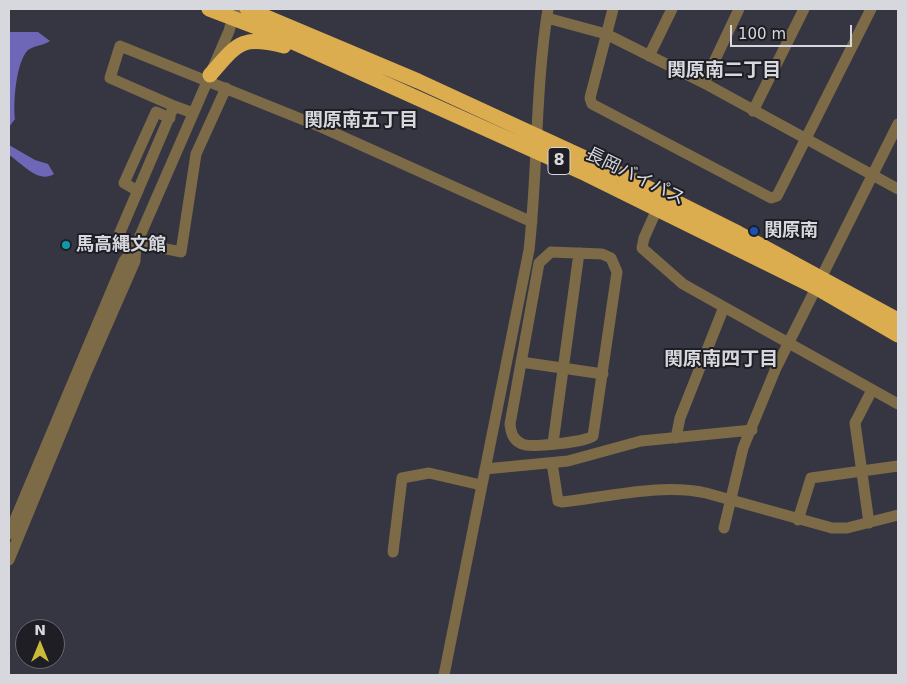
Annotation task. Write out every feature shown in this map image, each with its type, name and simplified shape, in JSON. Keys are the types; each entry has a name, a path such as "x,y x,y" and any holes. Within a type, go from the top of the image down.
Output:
{"highway":[{"name":"長岡バイパス","path":"209,9 234,14 334,60 676,202 819,283 898,335"},
{"name":"長岡バイパス","path":"247,9 418,81 657,209 898,320"},
{"path":"209,78 238,45 251,41 266,42 334,60"}],"street":[{"path":"613,9 590,98 592,104 771,198 777,196 871,9"},
{"path":"649,56 672,9"},
{"path":"704,83 739,9"},
{"path":"753,111 804,9"},
{"path":"444,675 481,485 505,376 532,222 537,118 547,13 606,34 704,83 898,189"},
{"path":"9,534 56,418 124,261 136,245 209,78 234,14"},
{"path":"193,113 110,78 120,46 209,78 226,88 367,148 532,222"},
{"path":"174,106 118,237 136,245 158,246 181,252 196,154 226,88"},
{"path":"724,528 732,501 743,448 788,344 898,124"},
{"path":"657,209 644,238 642,248 683,284 898,404"},
{"path":"9,560 86,373 135,261 136,245"},
{"path":"550,252 607,255 616,266 617,272 593,436 582,441 524,445 515,439 511,432 510,424 521,362 539,263 550,252"},
{"path":"553,443 579,253"},
{"path":"676,438 680,418 724,307"},
{"path":"521,362 603,374"},
{"path":"870,523 855,423 872,390"},
{"path":"485,469 552,463 583,458 641,441 752,430"},
{"path":"552,463 558,501 673,490 698,491 832,528 847,528 898,515"},
{"path":"798,520 811,478 898,466"},
{"path":"393,552 402,478 429,473 481,485"}],"shaded area":[{"path":"9,32 38,32 50,41 31,48 24,56 16,83 15,119 9,127"},
{"path":"9,145 35,160 48,164 54,174 42,176 30,171 9,155"}],"place":[{"name":"関原南","path":"754,231"},
{"name":"馬高縄文館","path":"66,245"}],"district":[{"name":"関原南二丁目","path":"724,71"},
{"name":"関原南五丁目","path":"361,121"},
{"name":"関原南四丁目","path":"721,360"}]}
